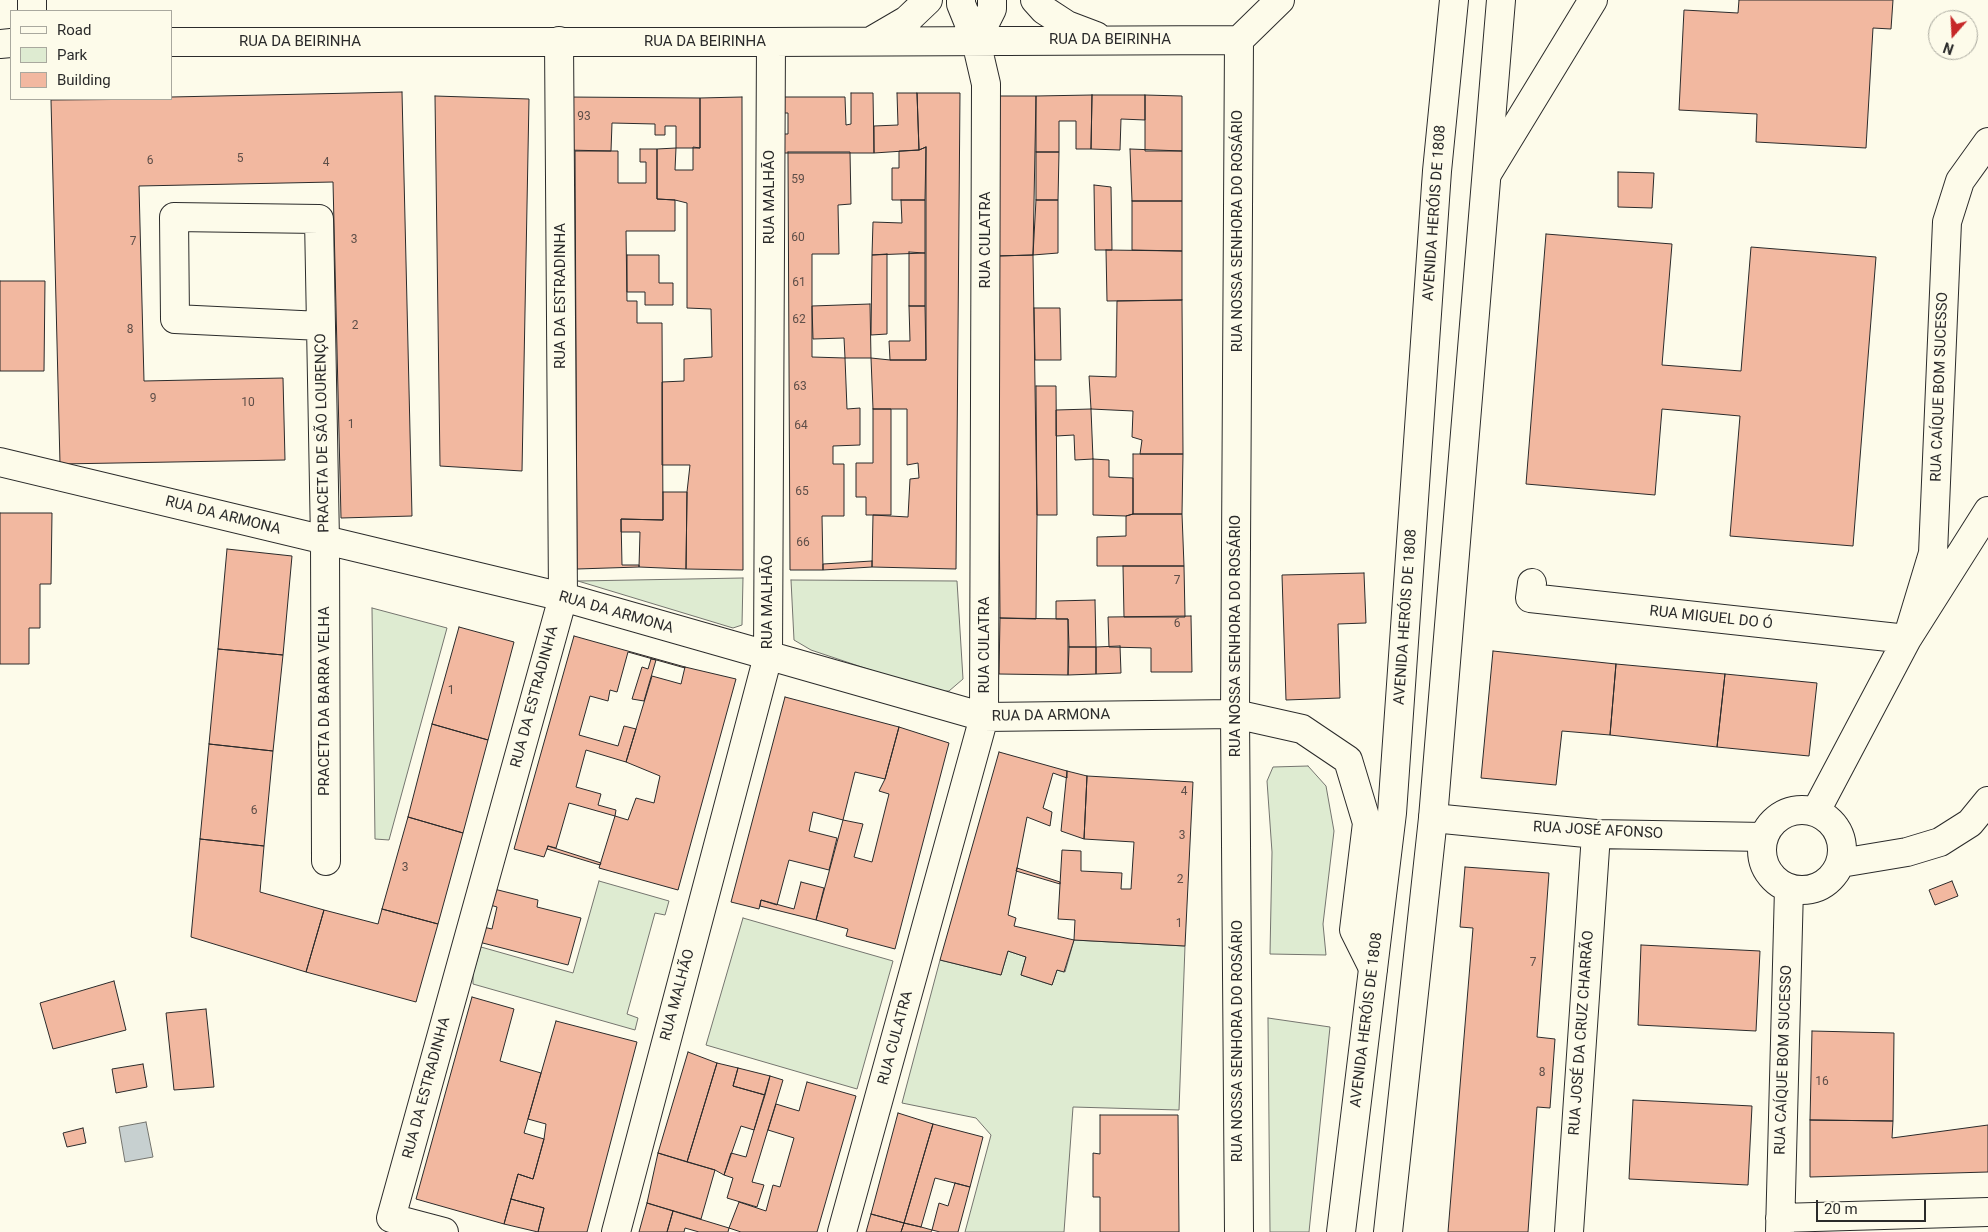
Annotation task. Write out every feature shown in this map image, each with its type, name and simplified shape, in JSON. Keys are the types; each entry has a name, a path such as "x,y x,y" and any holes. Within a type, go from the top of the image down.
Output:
{"street":[{"path":"869,42 907,20 928,0"},
{"name":"RUA CULATRA","path":"842,1232 984,716 986,84 976,41 961,0"},
{"path":"976,41 992,9 992,0"},
{"path":"1034,0 1044,10 1067,25 1109,40"},
{"path":"1239,40 1280,0"},
{"name":"AVENIDA HERÓIS DE 1808","path":"1341,1232 1392,813 1437,181 1454,0"},
{"path":"1388,1232 1433,818 1501,0"},
{"path":"1487,174 1593,0"},
{"name":"RUA DA BEIRINHA","path":"172,42 1239,40"},
{"name":"RUA NOSSA SENHORA DO ROSÁRIO","path":"1239,40 1235,714 1240,1232"},
{"name":"RUA DA ESTRADINHA","path":"444,1232 391,1218 563,597 559,41"},
{"name":"RUA MALHÃO","path":"616,1232 768,656 771,42"},
{"name":"RUA CAÍQUE BOM SUCESSO","path":"1907,639 1933,552 1947,222 1960,182 1988,142"},
{"name":"PRACETA DE SÃO LOURENÇO","path":"321,326 175,319 174,217 319,219 321,326 325,540"},
{"name":"RUA DA ARMONA","path":"0,462 563,597 984,716 1235,714 1302,729 1348,760 1367,823 1354,930 1373,968"},
{"name":"RUA CAÍQUE BOM SUCESSO","path":"1816,811 1907,639 1988,511"},
{"name":"PRACETA DA BARRA VELHA","path":"325,540 326,861"},
{"name":"RUA MIGUEL DO Ó","path":"1532,583 1530,598 1907,639"},
{"path":"1841,863 1907,852 1940,842 1970,823 1988,800"},
{"path":"1794,810 1816,811 1833,823 1843,842 1841,863 1829,880 1823,884 1810,890 1789,888 1772,876 1762,858 1764,837 1776,819 1794,810"},
{"name":"RUA JOSÉ AFONSO","path":"1433,818 1596,834 1764,837"},
{"name":"RUA JOSÉ DA CRUZ CHARRÃO","path":"1569,1232 1596,834"},
{"name":"RUA CAÍQUE BOM SUCESSO","path":"1780,1225 1789,888"},
{"path":"1780,1225 1988,1212"}],"green space":[{"path":"743,578 742,625 733,628 578,581"},
{"path":"791,580 957,581 963,679 949,691 936,692 811,650 794,640"},
{"path":"372,608 447,628 389,840 375,839"},
{"path":"1308,766 1326,786 1334,831 1323,924 1326,955 1270,954 1272,852 1267,781 1273,767"},
{"path":"599,881 669,901 665,915 655,913 627,1014 638,1018 635,1030 473,984 473,974 481,947 573,973"},
{"path":"743,918 893,961 857,1089 706,1045"},
{"path":"1074,940 1185,946 1179,1110 1073,1107 1064,1232 965,1232 991,1135 976,1118 902,1103 940,960 1001,975 1008,951 1026,957 1021,975 1052,985 1057,970 1065,972"},
{"path":"1268,1018 1330,1027 1309,1232 1270,1232"}],"shaded area":[{"path":"146,1122 153,1157 125,1162 119,1127"}],"building":[{"path":"1739,0 1893,0 1891,29 1873,28 1866,148 1756,142 1757,114 1679,110 1684,10 1738,13"},
{"path":"402,92 412,516 341,518 333,182 139,186 144,381 283,378 285,460 60,464 51,100 172,100 172,97"},
{"path":"851,93 873,93 874,153 781,153 781,134 788,134 788,113 781,113 781,97 845,97 846,125 851,124"},
{"path":"897,93 917,93 919,150 874,153 874,126 898,125"},
{"path":"917,93 960,93 956,569 872,567 873,515 908,517 910,479 919,478 918,463 907,465 907,409 873,409 871,358 926,360 926,147 919,150"},
{"path":"1092,95 1145,95 1145,120 1121,119 1120,150 1091,149"},
{"path":"1092,95 1091,149 1076,149 1076,121 1059,121 1059,152 1036,152 1036,96"},
{"path":"1145,95 1182,96 1182,151 1145,151"},
{"path":"435,96 529,99 522,471 440,466"},
{"path":"997,96 1036,96 1033,255 997,256"},
{"path":"566,97 700,98 700,148 676,148 676,126 665,126 665,135 655,135 655,124 612,123 611,151 566,150"},
{"path":"742,97 743,570 686,569 687,492 690,465 662,465 662,382 684,381 684,359 712,357 711,309 687,308 687,203 657,199 657,149 676,148 675,170 693,170 693,147 700,148 700,98"},
{"path":"926,147 925,200 892,200 892,168 899,168 899,151 919,150"},
{"path":"640,149 657,149 657,199 675,200 675,231 626,231 627,301 637,301 637,323 662,323 663,520 621,519 622,565 639,565 639,567 577,569 575,151 618,151 618,183 646,183 646,162 640,162"},
{"path":"1130,149 1182,151 1182,201 1132,201"},
{"path":"788,152 850,152 851,204 838,205 839,254 812,254 812,357 845,358 847,409 860,408 860,445 833,446 833,464 844,464 844,516 822,516 823,570 790,570"},
{"path":"1036,152 1059,152 1058,200 1036,200"},
{"path":"1618,172 1654,173 1652,208 1618,207"},
{"path":"1094,185 1111,187 1112,250 1095,250"},
{"path":"901,200 925,200 925,253 872,255 873,222 902,223"},
{"path":"1036,200 1058,200 1058,253 1033,255"},
{"path":"1132,201 1182,201 1182,251 1132,250"},
{"path":"1546,234 1672,244 1662,365 1741,371 1751,247 1876,257 1853,546 1730,536 1740,416 1662,409 1655,495 1526,484"},
{"path":"1106,250 1182,251 1182,300 1107,301"},
{"path":"909,252 925,253 925,306 909,306"},
{"path":"887,254 887,334 871,335 872,255"},
{"path":"627,255 659,255 659,283 673,283 673,305 645,305 645,292 627,292"},
{"path":"1033,255 1037,515 1036,619 1000,618 997,256"},
{"path":"0,281 45,281 44,371 0,371"},
{"path":"1182,300 1183,454 1140,454 1142,440 1132,437 1133,411 1091,409 1089,376 1116,377 1117,301"},
{"path":"870,304 871,358 845,358 844,338 813,339 812,306"},
{"path":"909,306 925,306 926,360 890,360 889,341 910,341"},
{"path":"1034,308 1060,308 1061,360 1035,360"},
{"path":"1036,386 1056,386 1057,515 1037,515"},
{"path":"873,409 891,409 891,515 866,515 866,497 856,497 856,463 873,463"},
{"path":"1091,409 1093,459 1075,460 1074,435 1056,436 1056,410"},
{"path":"1133,454 1183,454 1182,514 1133,514"},
{"path":"1093,459 1109,460 1109,477 1133,478 1133,514 1126,516 1093,515"},
{"path":"663,492 687,492 686,569 639,567 640,532 621,532 621,519 663,520"},
{"path":"0,513 52,513 51,584 40,584 40,628 29,628 29,664 0,664"},
{"path":"1133,514 1182,514 1184,566 1097,566 1097,537 1126,536 1126,516"},
{"path":"227,549 292,556 283,655 218,649"},
{"path":"872,561 872,567 823,570 823,564"},
{"path":"1123,566 1184,566 1185,617 1124,617"},
{"path":"1364,573 1366,623 1338,624 1340,698 1286,700 1282,575"},
{"path":"1095,600 1096,647 1069,647 1068,619 1056,619 1056,601"},
{"path":"1191,616 1192,672 1151,672 1151,648 1109,647 1108,617"},
{"path":"1000,618 1068,619 1068,675 999,674"},
{"path":"459,627 514,642 488,740 432,724"},
{"path":"574,636 685,668 628,652 617,692 610,690 608,701 590,696 579,735 618,746 624,726 636,729 626,762 586,750 576,787 601,794 598,805 616,810 615,816 569,803 556,848 548,846 544,857 514,849"},
{"path":"1120,646 1121,673 1096,674 1096,647"},
{"path":"1069,647 1096,647 1096,674 1068,675"},
{"path":"218,649 283,655 273,751 209,744"},
{"path":"1493,651 1616,664 1610,735 1562,731 1556,785 1481,778"},
{"path":"651,659 656,660 644,701 632,699 642,667 648,669"},
{"path":"1616,664 1725,674 1717,747 1610,735"},
{"path":"685,667 736,679 678,890 599,868 615,816 628,820 636,798 654,803 660,776 626,762 652,676 681,684"},
{"path":"1725,674 1817,683 1809,756 1717,747"},
{"path":"785,697 899,727 885,779 855,772 843,820 813,812 809,831 837,838 829,870 789,860 777,905 761,900 759,909 731,902"},
{"path":"432,724 488,740 463,833 408,817"},
{"path":"899,727 949,743 895,949 846,936 848,929 816,920 843,820 863,824 854,857 872,862 889,794 879,791 885,779"},
{"path":"209,744 273,751 264,846 200,839"},
{"path":"999,752 1067,771 1067,778 1053,773 1043,808 1052,812 1050,826 1027,817 1008,915 1016,918 1014,926 1074,940 1064,972 1057,970 1052,985 1021,975 1026,957 1008,951 1001,975 940,960"},
{"path":"1067,771 1087,776 1084,839 1061,831"},
{"path":"1087,776 1193,782 1185,946 1074,940 1075,920 1058,919 1062,850 1081,851 1081,871 1122,873 1121,889 1131,889 1134,842 1084,839"},
{"path":"408,817 463,833 438,924 382,909"},
{"path":"200,839 264,846 260,892 324,910 306,972 191,937"},
{"path":"548,846 601,863 600,865 547,849"},
{"path":"1465,867 1549,873 1537,1037 1555,1039 1550,1108 1537,1107 1528,1232 1448,1232 1473,928 1460,927"},
{"path":"1017,868 1060,882 1060,884 1016,871"},
{"path":"1952,881 1958,896 1935,905 1929,890"},
{"path":"801,882 824,888 816,920 760,906 761,900 794,909"},
{"path":"494,889 538,900 537,907 581,918 568,965 475,941 479,926 492,929 497,907 490,905"},
{"path":"382,909 438,924 416,1002 306,972 324,910 378,924"},
{"path":"1641,945 1760,951 1756,1031 1638,1025"},
{"path":"114,981 126,1030 53,1049 40,1003"},
{"path":"472,997 514,1009 500,1061 541,1073 524,1133 544,1139 533,1179 518,1174 504,1224 416,1199"},
{"path":"206,1009 214,1087 174,1090 166,1013"},
{"path":"556,1021 637,1042 587,1232 538,1232 544,1208 511,1199 518,1174 533,1179 544,1139 546,1124 528,1119"},
{"path":"1812,1031 1894,1033 1893,1121 1810,1120"},
{"path":"688,1052 717,1063 687,1162 658,1153"},
{"path":"717,1063 738,1068 733,1086 765,1095 754,1130 741,1126 724,1175 715,1170 687,1162"},
{"path":"143,1064 147,1087 116,1093 112,1069"},
{"path":"738,1068 770,1076 765,1095 733,1086"},
{"path":"770,1076 783,1080 752,1182 764,1185 757,1207 727,1198 733,1178 724,1175 731,1153 746,1157"},
{"path":"807,1082 856,1096 817,1232 741,1232 729,1228 739,1202 766,1211 773,1185 780,1187 794,1138 768,1130 776,1104 799,1111"},
{"path":"1633,1100 1752,1106 1748,1185 1629,1179"},
{"path":"898,1113 933,1124 904,1223 871,1214"},
{"path":"1100,1115 1178,1115 1179,1232 1100,1232 1100,1197 1093,1197 1093,1153 1100,1154"},
{"path":"1810,1120 1893,1121 1892,1138 1988,1125 1988,1172 1810,1177"},
{"path":"933,1124 983,1137 970,1187 935,1178 921,1227 904,1223"},
{"path":"83,1128 86,1143 67,1147 63,1133"},
{"path":"658,1153 715,1170 701,1219 647,1203"},
{"path":"955,1183 970,1187 958,1232 932,1230 939,1203 948,1206"},
{"path":"511,1199 544,1208 538,1232 504,1224"},
{"path":"647,1203 673,1211 667,1232 639,1232"},
{"path":"673,1211 729,1228 728,1232 699,1232 685,1228 684,1232 667,1232"},
{"path":"871,1214 904,1223 901,1232 866,1232"},
{"path":"904,1223 932,1230 931,1232 901,1232"}]}
